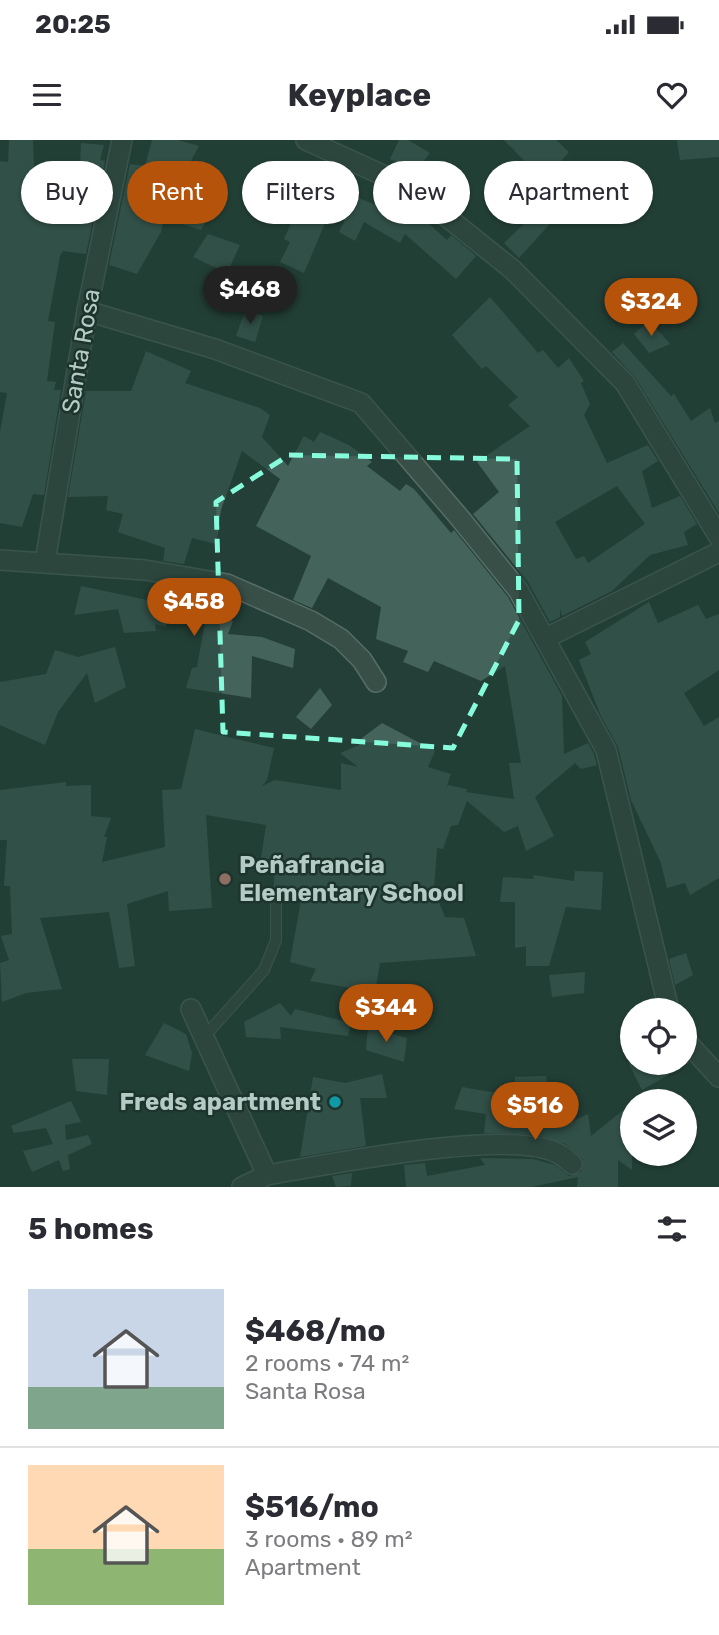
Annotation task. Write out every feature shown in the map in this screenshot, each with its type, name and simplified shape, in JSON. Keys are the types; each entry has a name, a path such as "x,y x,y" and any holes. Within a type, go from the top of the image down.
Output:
{"street":[{"name":"Santa Rosa","path":"45,562 86,311 122,140"},
{"path":"306,140 411,188 513,270 625,383 719,537"},
{"path":"86,311 215,349 361,403 518,590 606,750 666,998"},
{"path":"546,638 719,552"},
{"path":"0,560 145,570 227,584 311,621 351,646 376,682"},
{"path":"191,1009 267,1175"},
{"path":"697,1053 719,1077"},
{"path":"242,1187 267,1175 440,1148 515,1145 559,1153 572,1164"}],"lane":[{"path":"204,1037 264,970 276,940 276,902"}],"highlighted area":[{"path":"289,455 517,459 519,620 453,748 223,732 216,502"}],"building":[{"path":"9,140 33,140 34,161 21,161 21,224 92,224 86,254 63,251 60,256 48,321 55,322 47,381 56,382 54,390 61,390 44,495 33,494 22,527 0,523 0,432 7,393 0,392 0,161 8,162"},
{"path":"152,140 178,140 199,146 191,161 146,161"},
{"path":"399,140 408,140 430,153 424,161 390,159"},
{"path":"504,140 556,140 569,152 561,161 524,161"},
{"path":"677,140 719,140 719,157 680,160"},
{"path":"81,143 104,145 100,160 105,161 80,161"},
{"path":"127,178 127,224 163,224 161,232 137,274 109,265"},
{"path":"359,198 373,204 373,224 429,224 447,240 451,235 476,256 456,279 405,234 400,243 364,222 355,241 339,232 343,224 359,224"},
{"path":"182,224 205,224 201,230"},
{"path":"291,224 325,224 304,273 280,262 290,242 284,239"},
{"path":"524,224 550,224 519,258 504,243"},
{"path":"208,234 240,245 227,273 193,257"},
{"path":"490,297 538,353 543,350 558,368 569,358 584,381 581,383 590,404 584,415 607,463 648,445 658,461 642,471 652,508 680,496 697,524 684,532 688,545 650,555 612,591 562,616 560,609 560,617 550,622 528,582 473,514 499,492 477,462 530,426 508,405 518,397 486,366 482,369 452,335","holes":["617,486 645,524 588,563 584,556 576,559 555,522"]},
{"path":"246,308 263,316 255,342 236,336"},
{"path":"649,320 670,344 649,353 634,334"},
{"path":"623,343 671,396 674,394 691,421 710,408 715,423 719,421 719,513 635,377 612,352"},
{"path":"146,351 191,371 185,383 260,408 270,415 262,437 288,466 304,436 314,442 320,432 349,445 372,462 367,466 400,491 406,484 414,489 451,533 454,530 508,597 562,696 564,754 588,743 594,754 597,765 581,769 575,763 535,797 554,836 526,851 518,826 504,832 467,801 458,825 451,826 443,849 437,848 434,890 445,917 464,918 476,956 380,963 375,992 310,981 316,969 290,962 301,900 273,895 275,867 260,865 266,825 206,815 212,908 169,911 168,891 127,904 135,966 119,968 109,912 40,918 62,989 26,993 2,1002 0,963 9,960 1,936 12,934 10,886 4,886 7,840 0,840 0,790 66,782 66,786 91,785 91,816 111,818 104,837 107,837 102,862 165,847 162,790 181,789 195,729 274,748 267,780 262,786 275,780 341,790 341,763 358,767 340,753 359,745 358,741 382,723 435,751 428,767 451,774 447,785 467,789 466,792 514,799 509,763 521,763 505,666 481,681 434,661 428,672 403,662 408,651 376,639 381,607 328,578 312,608 293,600 311,556 256,526 280,479 242,451 221,510 216,544 192,538 184,564 163,561 165,548 118,532 123,514 106,510 108,496 68,497 86,391 131,391"},
{"path":"160,585 177,588 172,604 221,611 221,616 233,621 228,634 262,637 295,649 293,668 252,656 251,698 186,688 192,668 197,667 205,622 167,623 166,627 155,624 156,631 124,633 118,609 74,615 81,586 157,602"},
{"path":"649,602 658,623 698,605 706,619 719,614 719,670 684,693 704,726 719,717 719,878 690,895 685,883 667,888 661,863 631,800 618,747 600,714 579,660 591,654 585,642"},
{"path":"115,647 126,687 95,703 87,673 58,712 45,745 0,725 0,682 46,674 55,650 78,657"},
{"path":"320,688 332,705 311,729 296,717"},
{"path":"575,871 603,872 601,910 566,907 549,966 526,966 526,946 515,948 515,902 500,902 503,877 534,879 533,875 574,881"},
{"path":"686,953 693,975 675,985 669,959"},
{"path":"585,972 584,993 552,997 549,975"},
{"path":"280,1003 291,1016 295,1009 351,1023 348,1036 280,1027 281,1039 246,1037 244,1022"},
{"path":"164,1023 186,1034 192,1053 189,1071 145,1055"},
{"path":"368,1027 407,1038 404,1062 366,1050"},
{"path":"72,1059 109,1059 107,1095 76,1091"},
{"path":"382,1074 387,1098 360,1098 366,1146 300,1157 313,1077 345,1083"},
{"path":"634,1075 668,1075 644,1089"},
{"path":"546,1076 556,1129 588,1114 591,1136 620,1113 618,1187 577,1187 578,1177 532,1187 406,1187 404,1165 425,1163 427,1176 485,1165 480,1158 533,1159 555,1165 569,1176 581,1172 583,1159 566,1144 536,1135 484,1133 486,1114 454,1109 462,1087 502,1094 502,1089 515,1087 515,1077"},
{"path":"71,1101 81,1122 65,1125 66,1140 88,1135 92,1144 68,1155 70,1169 63,1171 59,1160 32,1172 23,1151 53,1144 46,1128 14,1133 11,1126"},
{"path":"352,1173 351,1186 336,1187 332,1176"}],"place":[{"name":"Peñafrancia Elementary School","path":"225,879"},
{"name":"Freds apartment","path":"335,1102"}]}
